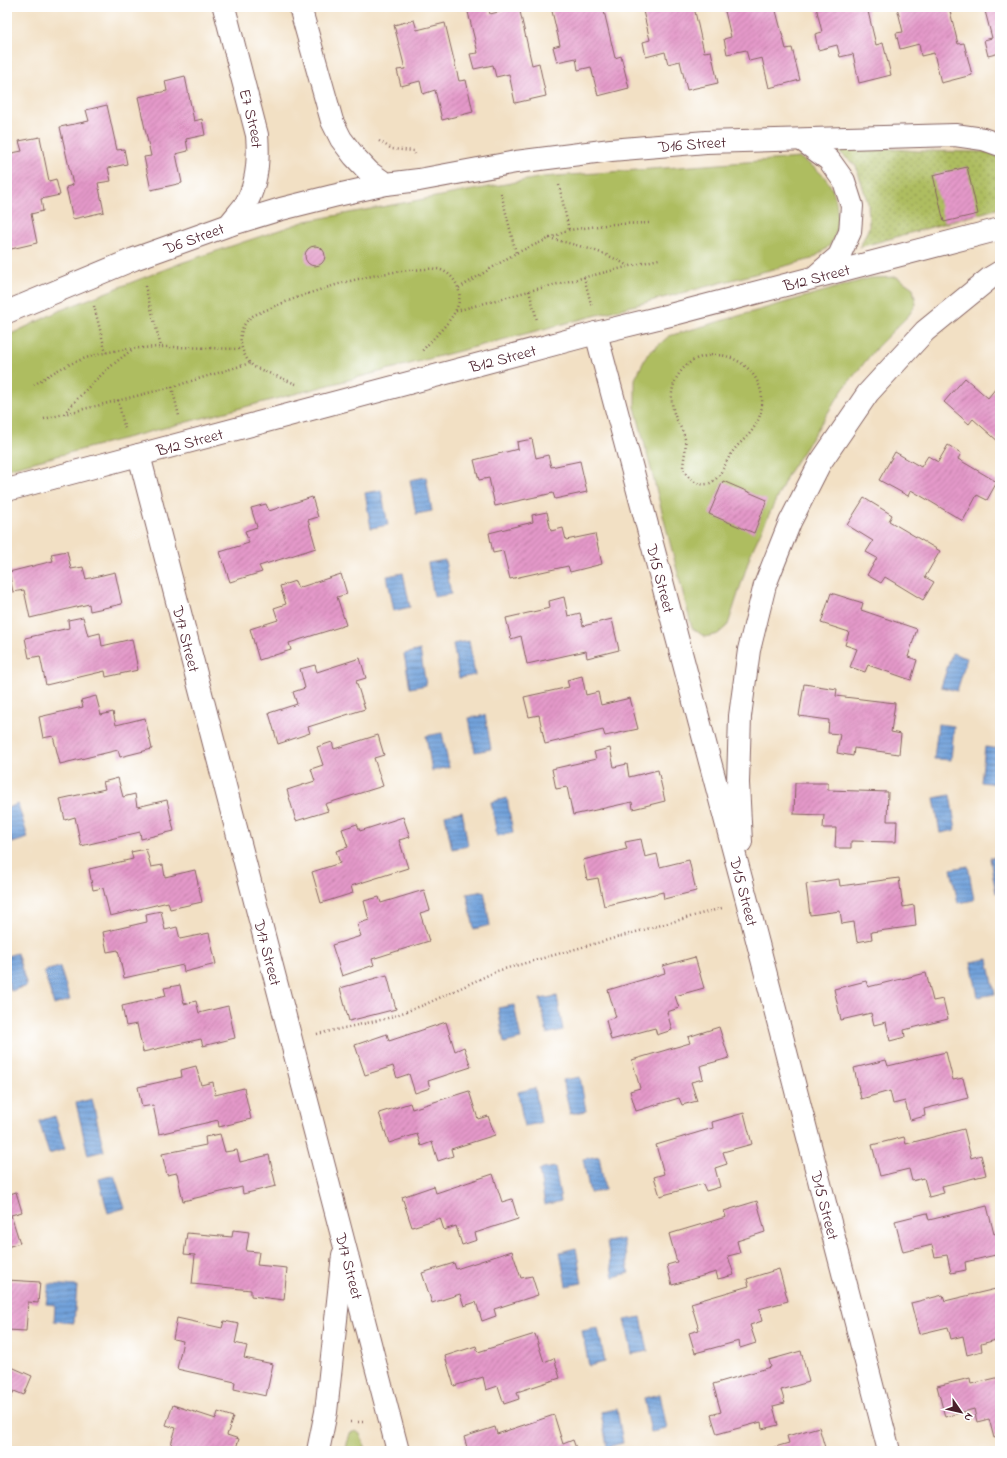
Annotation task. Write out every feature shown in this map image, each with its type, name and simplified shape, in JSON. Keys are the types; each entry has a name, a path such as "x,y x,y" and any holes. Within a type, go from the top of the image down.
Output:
{"street":[{"name":"E7 Street","path":"224,7 257,135 258,156 256,179 246,204 229,225"},
{"path":"300,7 332,121 341,139 354,156 369,172 386,184"},
{"name":"D16 Street","path":"386,184 419,180 516,162 611,150 706,142 954,135 983,139 1000,145"},
{"path":"802,140 829,160 833,165 844,181 852,206 850,232 839,256 814,277"},
{"name":"D6 Street","path":"7,312 134,259 229,225 281,209 386,184"},
{"name":"B12 Street","path":"7,490 596,333 1000,229"},
{"path":"745,893 738,783 740,716 749,650 764,592 790,522 820,462 868,393 925,331 990,278 1000,272"},
{"name":"D15 Street","path":"596,333 745,893 888,1451"},
{"name":"D17 Street","path":"139,454 396,1442"},
{"path":"320,1442 326,1412 344,1242"}],"path":[{"path":"376,140 392,149 414,151 419,180"},
{"path":"559,185 569,230"},
{"path":"501,193 516,253"},
{"path":"459,288 516,253 569,230 613,224 650,223"},
{"path":"549,238 594,250 613,257 629,267"},
{"path":"456,311 529,291 659,259"},
{"path":"296,384 254,367 250,363 241,350 240,341 244,325 251,317 283,303 331,286 389,272 438,269 447,273 459,288 460,300 456,311 421,352"},
{"path":"584,277 593,310"},
{"path":"145,286 161,347"},
{"path":"529,291 539,325"},
{"path":"94,305 106,353"},
{"path":"34,385 66,366 106,353 135,348 161,347 241,350"},
{"path":"64,415 97,378 115,362 135,348"},
{"path":"711,355 728,356 744,364 756,377 762,394 761,412 754,428 733,451 726,462 715,479 707,484 697,483 688,478 683,470 686,450 685,438 674,413 672,401 672,389 676,377 684,367 695,360 711,355"},
{"path":"44,419 172,387 250,363"},
{"path":"172,387 180,420"},
{"path":"118,400 127,434"},
{"path":"292,1039 385,1020 424,1006 497,971 745,893"},
{"path":"320,1442 332,1426 344,1422 357,1421 370,1423 396,1442"}],"green space":[{"path":"830,144 918,151 990,152 1000,159 1000,208 860,247 869,227 868,203 856,166"},
{"path":"800,158 817,170 828,182 834,193 838,217 836,233 833,240 827,248 812,259 7,469 7,336 61,310 181,263 306,221 543,177"},
{"path":"897,277 913,288 916,304 909,315 877,347 844,388 788,474 751,553 728,625 718,634 705,637 692,628 635,407 635,379 647,355 669,336 870,278"},
{"path":"356,1431 360,1434 367,1451 345,1451 350,1433"}],"water":[{"path":"426,477 432,511 416,514 410,480"},
{"path":"381,490 388,525 371,528 365,493"},
{"path":"445,560 451,594 434,597 428,563"},
{"path":"403,573 410,607 394,611 387,576"},
{"path":"469,641 475,675 459,678 453,644"},
{"path":"420,650 426,685 410,688 404,654"},
{"path":"952,653 967,658 957,691 941,687"},
{"path":"485,715 491,749 475,752 469,718"},
{"path":"938,724 954,726 951,760 934,759"},
{"path":"442,733 449,767 432,771 426,736"},
{"path":"985,747 1000,749 997,784 981,782"},
{"path":"950,795 956,830 940,833 934,798"},
{"path":"507,798 513,833 497,836 491,802"},
{"path":"18,804 28,838 12,843 7,824 7,808"},
{"path":"462,811 468,846 452,849 445,815"},
{"path":"1000,856 1000,892 996,893 990,858"},
{"path":"968,866 974,900 958,903 951,869"},
{"path":"484,891 490,925 474,929 467,894"},
{"path":"17,953 27,986 11,991 7,979 7,956"},
{"path":"988,959 995,994 978,997 971,962"},
{"path":"60,967 70,1000 54,1005 44,971"},
{"path":"557,996 563,1030 547,1034 540,999"},
{"path":"514,1005 521,1039 504,1043 498,1008"},
{"path":"580,1077 586,1111 570,1114 563,1080"},
{"path":"535,1088 541,1123 524,1126 518,1092"},
{"path":"92,1099 104,1151 88,1155 76,1103"},
{"path":"55,1116 65,1149 49,1154 39,1121"},
{"path":"599,1156 605,1190 590,1193 583,1159"},
{"path":"555,1167 561,1201 545,1205 539,1170"},
{"path":"114,1175 125,1208 108,1213 99,1179"},
{"path":"623,1239 629,1273 613,1277 607,1242"},
{"path":"576,1248 582,1283 566,1286 560,1252"},
{"path":"49,1284 77,1286 74,1323 54,1321 55,1305 46,1304"},
{"path":"641,1317 648,1351 632,1354 625,1320"},
{"path":"598,1328 605,1362 589,1366 582,1331"},
{"path":"660,1394 667,1429 651,1432 644,1398"},
{"path":"617,1409 623,1443 607,1447 601,1412"}],"building":[{"path":"488,7 490,14 519,7 532,65 539,63 546,96 515,103 509,74 496,77 493,65 474,69 470,54 478,53 467,8"},
{"path":"551,7 603,7 615,58 621,56 629,88 598,96 591,67 578,70 576,58 557,62 553,47 560,45"},
{"path":"642,7 694,7 704,52 711,51 718,83 687,90 680,61 668,64 665,52 646,57 643,42 650,40"},
{"path":"724,7 775,7 786,49 792,48 800,80 769,88 762,58 749,61 746,50 727,54 724,39 731,37"},
{"path":"816,7 867,7 876,45 883,43 891,75 859,83 853,54 840,57 837,45 818,50 815,34 822,32"},
{"path":"897,7 949,7 958,44 964,43 972,75 941,83 934,53 921,56 919,44 900,49 896,33 903,32"},
{"path":"984,7 1000,7 1000,53 988,56 984,40 992,38"},
{"path":"414,20 417,30 445,23 459,81 466,80 473,112 442,120 435,90 423,94 420,81 401,86 397,70 405,69 394,25"},
{"path":"185,76 194,121 202,119 205,135 186,139 188,151 176,154 182,183 151,190 144,157 151,156 138,97 167,91 165,81"},
{"path":"107,105 117,150 124,149 127,164 108,168 111,181 98,183 104,212 73,219 66,187 73,185 60,127 89,121 86,110"},
{"path":"40,137 49,181 56,179 60,195 41,199 43,211 31,214 37,243 7,250 7,154 22,151 19,141"},
{"path":"967,167 978,214 944,222 933,175"},
{"path":"311,246 319,246 325,252 325,260 319,266 311,266 305,260 305,252"},
{"path":"965,378 988,398 996,388 1000,391 1000,443 973,419 969,424 944,402"},
{"path":"532,439 536,458 548,455 551,467 580,461 587,492 555,499 553,493 495,506 489,478 479,480 474,460 518,449 517,442"},
{"path":"948,445 961,453 958,459 997,482 987,500 977,495 963,521 911,490 908,496 879,480 895,452 921,467 928,456 938,462"},
{"path":"723,481 767,500 754,533 709,514"},
{"path":"312,497 318,517 308,520 316,548 259,566 262,572 230,582 220,552 249,543 245,531 257,527 251,508 266,504 269,511"},
{"path":"864,498 892,515 889,521 940,551 925,577 934,582 923,600 885,577 881,583 867,575 877,558 866,552 873,541 847,525"},
{"path":"547,512 551,531 563,528 566,540 595,534 602,564 570,572 568,566 510,579 503,551 493,553 489,533 533,522 532,515"},
{"path":"67,551 71,569 83,567 86,579 115,572 122,604 90,611 89,604 30,618 24,590 13,592 9,572 53,561 51,554"},
{"path":"341,574 347,594 337,597 346,625 289,643 291,650 259,660 250,629 278,620 274,608 286,604 280,586 295,581 298,588"},
{"path":"831,593 863,603 861,610 917,629 908,657 917,660 911,680 868,665 865,672 850,667 857,649 845,645 849,632 821,623"},
{"path":"564,597 568,616 580,613 583,626 612,619 619,650 587,658 586,651 527,664 521,636 511,639 506,618 550,608 549,601"},
{"path":"83,617 88,636 100,633 102,646 132,639 138,670 106,677 105,671 46,685 40,656 29,658 25,638 69,628 68,620"},
{"path":"360,658 366,678 356,681 365,709 308,727 310,733 278,744 269,713 297,704 293,692 305,688 300,669 315,665 317,672"},
{"path":"582,676 586,695 598,692 601,705 630,698 638,729 605,736 603,730 545,744 539,715 529,717 524,697 569,687 567,680"},
{"path":"804,684 837,689 836,696 895,703 891,732 901,734 899,754 854,748 853,756 837,753 840,734 828,733 829,720 799,716"},
{"path":"96,696 101,715 113,712 116,725 145,718 152,749 120,757 118,750 60,764 53,736 43,738 39,717 83,707 81,700"},
{"path":"378,735 384,755 374,758 383,786 325,804 328,811 296,821 287,790 315,781 311,769 323,765 317,747 332,742 334,749"},
{"path":"610,748 614,767 627,764 629,777 658,770 665,801 633,809 632,802 573,815 567,787 556,789 552,769 596,759 594,752"},
{"path":"118,778 123,797 135,794 137,807 167,800 174,831 141,839 140,832 81,846 75,817 65,820 60,799 105,789 103,782"},
{"path":"795,783 828,783 828,790 888,792 887,821 897,821 896,842 851,841 851,848 835,848 836,828 823,828 824,815 794,814"},
{"path":"403,817 410,837 399,840 408,868 351,886 353,893 321,903 312,872 340,863 336,851 348,847 342,829 357,824 360,831"},
{"path":"641,839 645,857 657,854 660,867 689,860 696,891 664,899 663,892 604,906 598,878 587,880 583,860 627,849 625,842"},
{"path":"146,849 151,867 163,865 165,877 195,870 202,902 170,909 168,902 110,916 103,888 93,890 89,869 133,859 131,852"},
{"path":"899,878 903,907 914,905 916,926 871,932 872,939 857,942 854,922 842,924 840,911 810,915 806,884 839,879 840,886"},
{"path":"424,890 430,910 420,913 429,941 372,959 374,965 342,976 332,945 361,936 357,924 369,920 364,901 379,897 381,903"},
{"path":"161,911 165,930 177,927 180,939 209,933 216,964 184,972 183,965 124,978 118,950 107,952 103,932 147,922 146,914"},
{"path":"695,957 704,988 675,996 679,1008 667,1012 672,1030 657,1035 655,1028 611,1040 606,1020 616,1017 608,990 665,973 663,966"},
{"path":"926,973 933,1001 943,999 948,1019 904,1030 905,1037 890,1041 886,1022 874,1025 871,1013 841,1020 834,989 866,981 868,987"},
{"path":"387,975 396,1009 349,1021 340,988"},
{"path":"180,985 184,1004 196,1001 199,1013 228,1006 235,1038 203,1046 201,1039 143,1052 137,1024 126,1026 122,1006 166,996 164,988"},
{"path":"446,1022 455,1051 464,1047 471,1067 428,1081 430,1088 415,1093 409,1074 397,1078 393,1066 365,1075 355,1045 387,1034 389,1041"},
{"path":"719,1027 729,1058 700,1066 703,1079 691,1082 697,1101 682,1105 679,1098 636,1111 630,1091 640,1088 632,1060 690,1043 688,1037"},
{"path":"946,1052 953,1080 963,1078 968,1098 924,1109 925,1116 910,1120 905,1101 893,1104 890,1091 861,1099 854,1068 886,1060 888,1066"},
{"path":"196,1066 201,1085 213,1082 215,1095 244,1088 251,1119 219,1127 218,1120 159,1134 153,1105 142,1107 138,1087 182,1077 181,1070"},
{"path":"469,1091 478,1119 488,1116 495,1135 451,1149 453,1156 438,1161 432,1142 421,1146 417,1134 389,1143 379,1113 410,1103 412,1109"},
{"path":"744,1113 752,1144 723,1152 727,1164 715,1168 720,1187 706,1191 703,1184 660,1196 654,1177 664,1174 656,1145 713,1128 712,1122"},
{"path":"964,1129 971,1158 981,1155 986,1175 942,1186 944,1193 929,1197 924,1178 912,1181 909,1169 880,1176 872,1145 904,1137 906,1144"},
{"path":"220,1134 225,1152 237,1150 240,1162 269,1155 276,1186 243,1194 242,1187 183,1201 177,1173 167,1175 162,1154 206,1145 205,1137"},
{"path":"493,1174 502,1202 512,1199 518,1219 475,1233 477,1240 462,1245 456,1226 444,1230 440,1218 412,1227 402,1197 434,1186 436,1193"},
{"path":"16,1192 22,1212 11,1215 20,1243 7,1247 7,1195"},
{"path":"757,1201 765,1232 737,1241 740,1253 728,1256 734,1275 718,1279 716,1272 672,1285 667,1265 677,1262 669,1234 726,1217 724,1211"},
{"path":"987,1206 994,1234 1000,1232 1000,1254 965,1262 966,1270 951,1273 947,1255 935,1257 932,1245 903,1252 895,1221 927,1213 929,1220"},
{"path":"233,1230 249,1232 246,1251 259,1252 257,1265 287,1268 284,1300 251,1296 251,1290 192,1284 195,1255 184,1254 187,1233 232,1237"},
{"path":"512,1251 521,1278 532,1276 538,1295 494,1309 496,1316 482,1321 476,1302 464,1306 460,1294 432,1303 422,1273 454,1263 456,1269"},
{"path":"779,1269 788,1301 759,1309 762,1321 750,1325 756,1343 740,1348 739,1341 695,1353 689,1333 699,1330 691,1303 749,1286 747,1279"},
{"path":"7,1280 40,1282 38,1303 28,1302 26,1331 7,1330"},
{"path":"1000,1288 1000,1339 981,1344 982,1351 967,1355 963,1336 951,1339 948,1327 919,1334 911,1303 943,1295 945,1301"},
{"path":"177,1318 222,1328 224,1321 239,1324 235,1343 247,1346 244,1358 273,1364 266,1396 234,1389 235,1382 177,1369 183,1341 173,1339"},
{"path":"535,1334 544,1362 554,1358 560,1378 517,1392 519,1399 504,1404 498,1386 486,1390 483,1377 454,1386 445,1356 476,1346 478,1352"},
{"path":"801,1351 809,1382 781,1390 785,1403 773,1406 778,1425 762,1429 761,1422 717,1434 711,1415 721,1412 713,1384 771,1367 769,1360"},
{"path":"7,1365 32,1376 24,1395 14,1391 7,1407"},
{"path":"1000,1377 1000,1436 994,1438 989,1419 977,1422 974,1409 945,1417 937,1386 970,1378 971,1384"},
{"path":"173,1405 216,1419 218,1412 233,1417 227,1435 239,1439 235,1451 169,1451 176,1428 166,1425"},
{"path":"554,1415 563,1444 573,1440 577,1451 468,1451 464,1437 495,1427 497,1434"},
{"path":"819,1427 826,1451 761,1451 789,1443 787,1436"}]}
